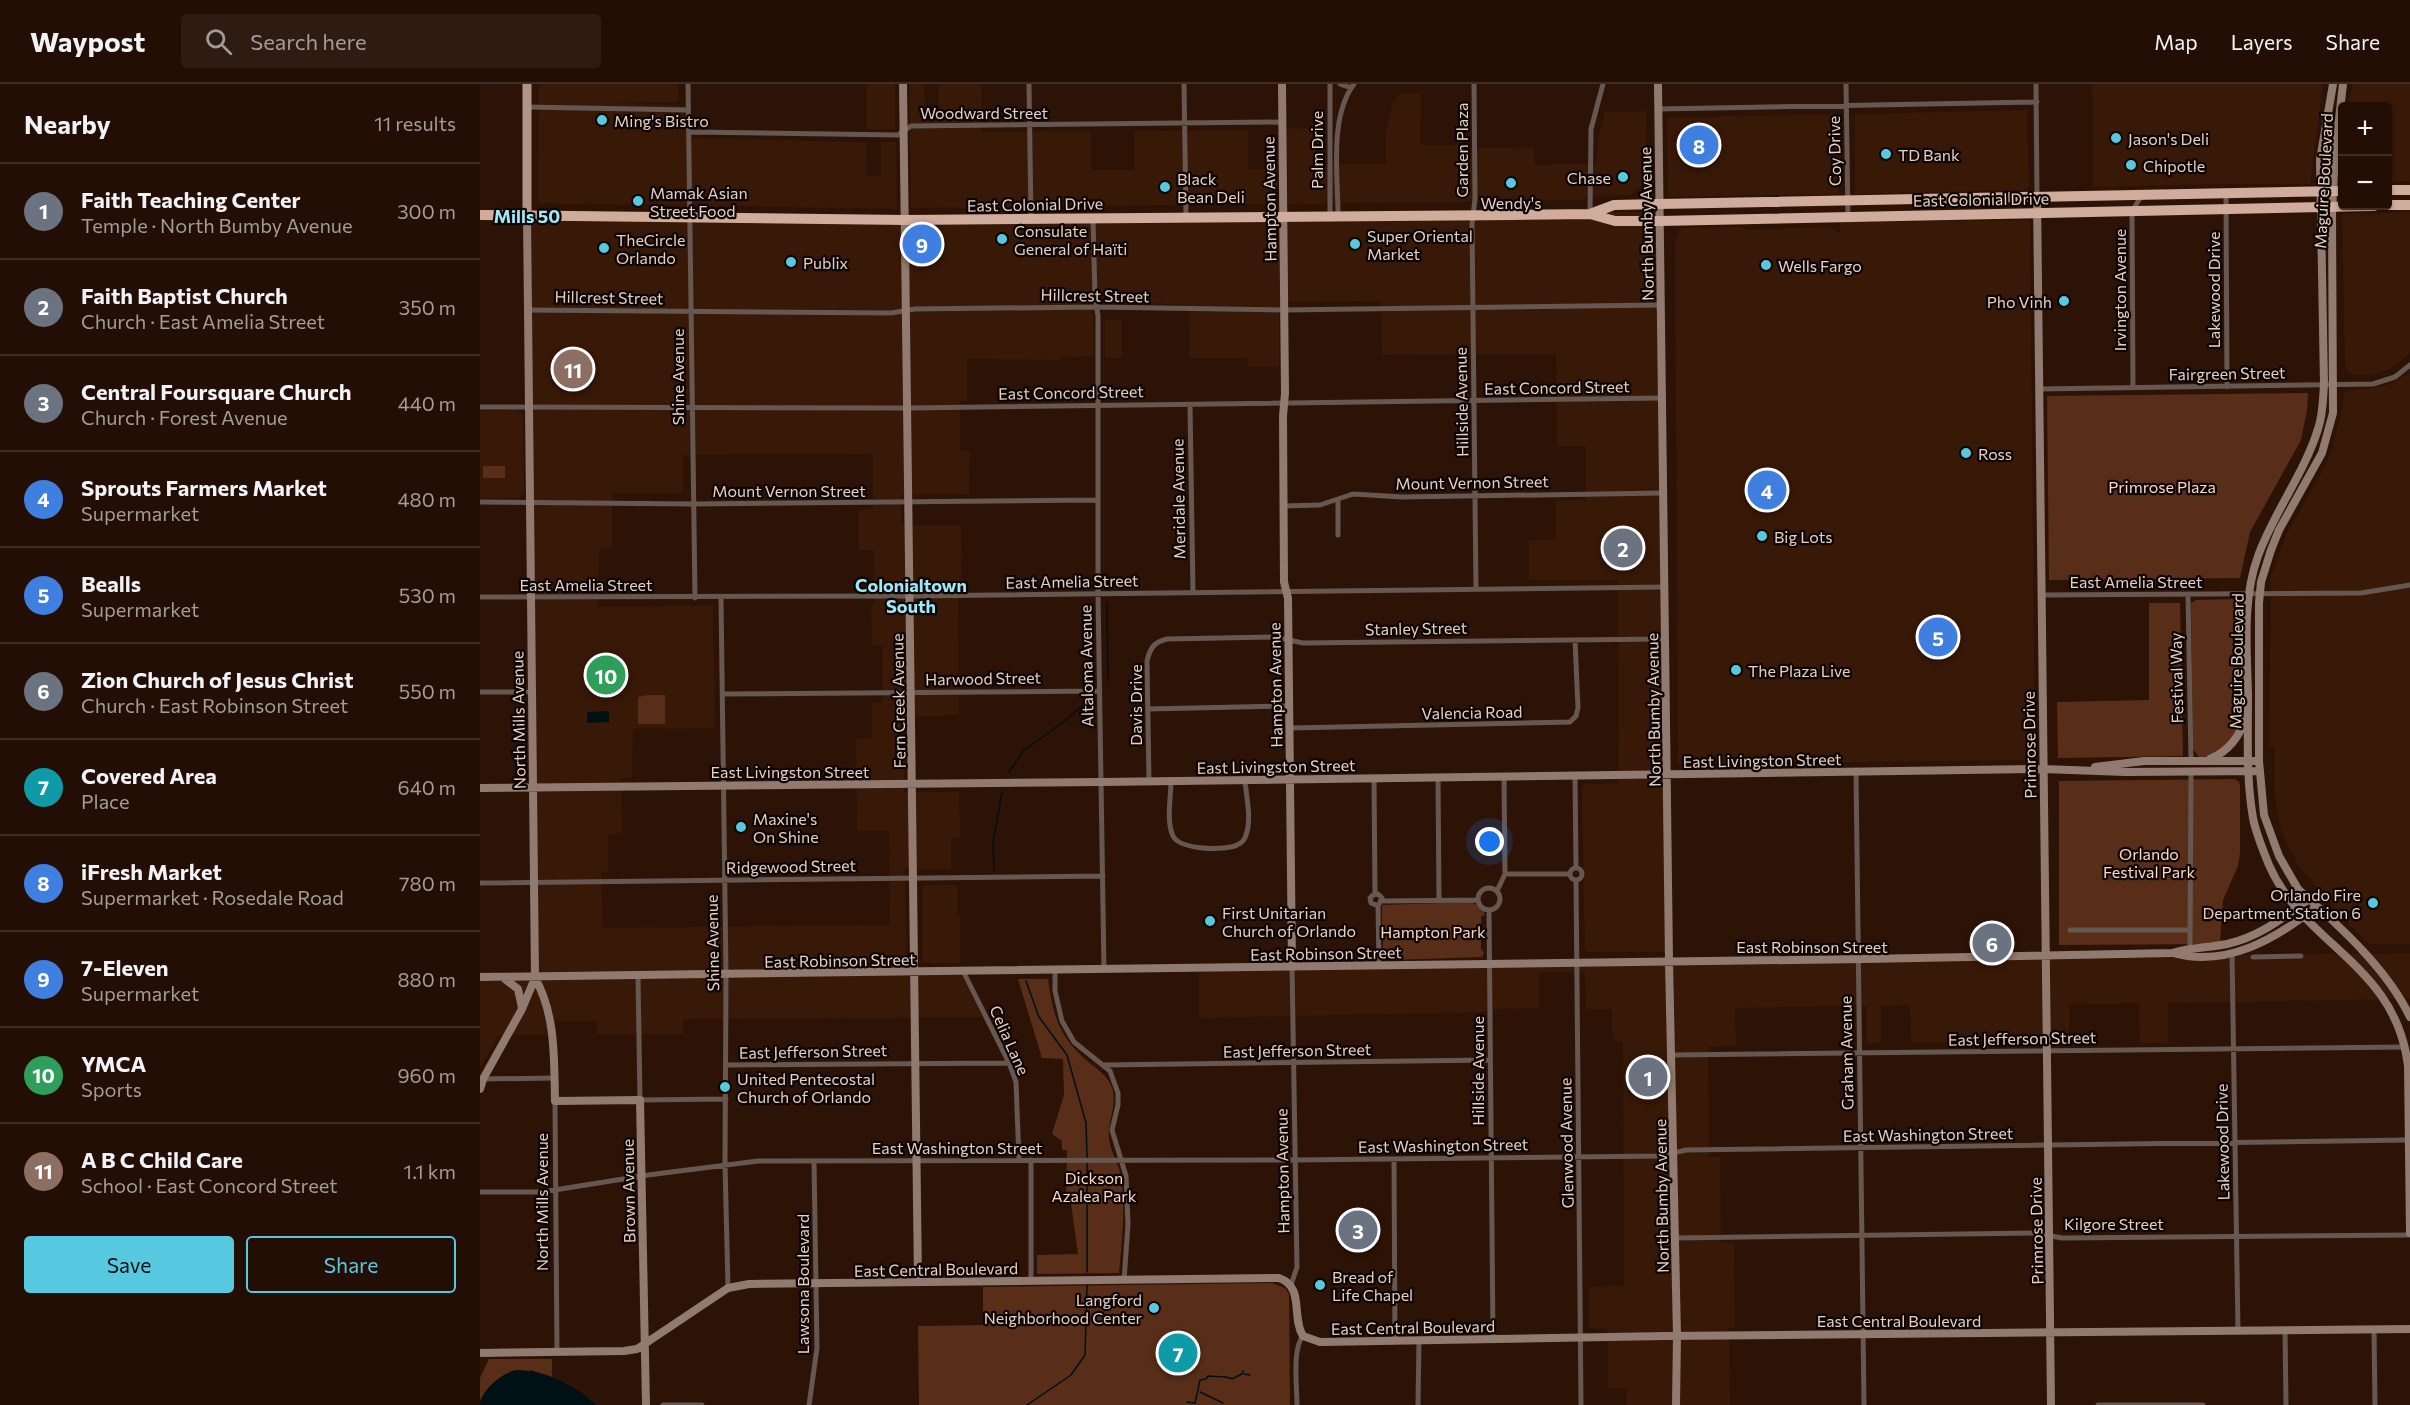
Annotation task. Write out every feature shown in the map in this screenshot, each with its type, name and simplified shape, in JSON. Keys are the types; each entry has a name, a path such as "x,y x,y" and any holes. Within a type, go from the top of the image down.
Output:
{"highway":[{"path":"2392,190 2410,190"},
{"name":"East Colonial Drive","path":"1590,214 1614,206 1659,204 2338,191"},
{"path":"2392,205 2410,205"},
{"name":"East Colonial Drive","path":"480,215 906,220 1590,214 1615,221 1660,221 2338,206"}],"main road":[{"name":"North Mills Avenue","path":"527,84 527,216"}],"street":[{"name":"Shine Avenue","path":"688,84 695,598"},
{"name":"Fern Creek Avenue","path":"903,84 909,408 918,1282"},
{"path":"1029,84 1031,218"},
{"path":"1184,84 1186,217"},
{"name":"Hampton Avenue","path":"1282,84 1284,582 1290,706 1297,1267 1291,1285"},
{"name":"Palm Drive","path":"1330,84 1334,216"},
{"path":"1340,84 1353,86"},
{"name":"Garden Plaza","path":"1473,215 1475,199 1474,84"},
{"path":"1590,214 1590,129 1603,86 1596,84"},
{"name":"North Bumby Avenue","path":"1658,84 1669,961 1677,1336 1676,1405"},
{"name":"Coy Drive","path":"1846,84 1848,217"},
{"name":"Primrose Drive","path":"2037,84 2051,1405"},
{"name":"Maguire Boulevard","path":"2333,84 2322,147 2321,191 2327,206 2334,413 2322,453 2279,530 2265,570 2260,594 2259,761 2265,815 2289,877 2298,889 2390,982 2410,1017"},
{"name":"Maguire Boulevard","path":"2343,84 2335,154 2338,191 2327,206 2324,384 2319,426 2312,449 2267,533 2252,572 2248,594 2249,771 2254,820 2260,842 2278,884 2296,908 2376,987 2397,1022 2406,1047 2410,1234"},
{"name":"Palm Drive","path":"1334,216 1338,127 1353,86"},
{"path":"1658,109 2037,102"},
{"path":"527,107 688,110"},
{"name":"Woodward Street","path":"689,132 898,135 911,126 1282,122"},
{"name":"Lakewood Drive","path":"2226,194 2227,387"},
{"name":"Irvington Avenue","path":"2133,387 2132,211 2142,195"},
{"name":"Hillside Avenue","path":"1473,215 1476,589"},
{"name":"North Mills Avenue","path":"527,216 535,978 541,989 552,1030 555,1078 557,1352"},
{"name":"Altaloma Avenue","path":"1094,218 1098,316 1098,594 1104,970"},
{"name":"Hillcrest Street","path":"528,310 891,314 907,311 1096,307 1284,310 1661,305"},
{"name":"Fairgreen Street","path":"2039,389 2373,384 2395,377 2410,365"},
{"name":"East Concord Street","path":"480,407 909,408 1662,398"},
{"name":"Meridale Avenue","path":"1190,405 1193,592"},
{"name":"Mount Vernon Street","path":"1284,506 1320,505 1353,494 1402,497 1663,493"},
{"name":"Mount Vernon Street","path":"480,502 693,504 1098,500"},
{"path":"1338,500 1338,535"},
{"name":"East Amelia Street","path":"2041,595 2361,593 2410,585"},
{"name":"East Amelia Street","path":"480,597 721,598 1665,587"},
{"name":"Festival Way","path":"2188,594 2191,761"},
{"name":"Shine Avenue","path":"721,598 728,1288"},
{"name":"Stanley Street","path":"1167,639 1275,637 1303,642 1665,639"},
{"name":"Davis Drive","path":"1149,781 1149,652 1156,642 1167,639"},
{"name":"Valencia Road","path":"1290,728 1570,722 1576,716 1578,708 1575,639"},
{"name":"Harwood Street","path":"722,694 1100,691"},
{"path":"480,692 533,692"},
{"path":"1148,709 1290,706"},
{"path":"2205,761 2226,750 2232,743 2243,726 2248,710"},
{"name":"East Livingston Street","path":"2073,769 2144,761 2205,761"},
{"path":"2205,761 2259,761"},
{"name":"East Livingston Street","path":"480,788 2043,769 2260,771"},
{"name":"Graham Avenue","path":"1856,772 1864,1405"},
{"path":"2190,947 2189,786 2191,772"},
{"path":"1575,776 1576,867"},
{"path":"1438,777 1439,900"},
{"path":"1497,891 1505,874 1504,777"},
{"path":"1374,778 1375,894"},
{"path":"1171,781 1170,828 1173,838 1188,847 1235,846 1241,843 1246,837 1248,828 1245,780"},
{"path":"1570,874 1576,867"},
{"path":"1505,874 1570,874 1576,880 1583,874 1582,870 1576,867"},
{"name":"Ridgewood Street","path":"480,883 1103,876"},
{"name":"Glenwood Avenue","path":"1576,880 1581,1405"},
{"path":"1485,889 1497,891 1500,903 1494,910 1489,911 1481,907 1478,900 1481,892 1485,889"},
{"path":"1375,894 1381,896 1379,965"},
{"path":"1375,894 1371,896 1370,901 1374,906 1380,903 1478,900"},
{"name":"East Robinson Street","path":"2172,953 2190,947 2210,947 2246,939 2268,929 2309,899"},
{"name":"East Robinson Street","path":"480,977 1858,960 2172,953 2190,958 2232,953 2259,945 2316,907"},
{"name":"Hillside Avenue","path":"1489,911 1493,1339"},
{"path":"2070,930 2190,930"},
{"path":"2259,945 2264,957"},
{"name":"Lakewood Drive","path":"2232,953 2238,1330"},
{"path":"2253,957 2301,956"},
{"name":"Celia Lane","path":"963,971 1016,1082 1019,1160"},
{"path":"1055,971 1055,991 1062,1021 1074,1042 1084,1052 1104,1065 1115,1080 1118,1093 1118,1105 1112,1130 1117,1151 1123,1160 1128,1224 1124,1281"},
{"name":"Brown Avenue","path":"638,976 646,1405"},
{"path":"500,978 508,980 518,989 522,1009"},
{"path":"480,1089 481,1079 522,1009 535,978"},
{"name":"East Jefferson Street","path":"1672,1055 2406,1047"},
{"name":"East Jefferson Street","path":"1104,1065 1490,1060"},
{"name":"East Jefferson Street","path":"726,1065 1009,1064"},
{"path":"481,1079 555,1078"},
{"path":"555,1101 726,1099"},
{"name":"East Washington Street","path":"480,1192 555,1190 758,1161 1394,1160 1660,1156 1686,1150 2408,1140"},
{"path":"1031,1160 1031,1282"},
{"path":"1394,1160 1395,1341"},
{"name":"Lawsona Boulevard","path":"809,1405 817,1348 814,1162"},
{"name":"Kilgore Street","path":"1675,1238 2036,1233 2062,1238 2410,1234"},
{"name":"East Central Boulevard","path":"480,1353 624,1351 644,1346 728,1288 749,1284 1279,1278 1291,1285"},
{"path":"1291,1285 1296,1297 1296,1320 1303,1336 1298,1344 1297,1405"},
{"path":"2285,1329 2286,1405"},
{"path":"2374,1329 2375,1405"},
{"name":"East Central Boulevard","path":"1303,1336 1320,1342 2410,1329"},
{"path":"1418,1405 1419,1340"},
{"path":"480,1344 480,1353"},
{"path":"663,1405 702,1405"},
{"path":"2098,1405 2203,1405"}],"shaded area":[{"path":"539,84 678,84 678,102 608,102 685,106 687,138 866,142 867,176 881,176 881,142 896,142 897,209 538,203"},
{"path":"867,84 895,84 895,129 867,129"},
{"path":"909,84 924,84 925,118 939,118 939,84 981,84 982,132 1091,131 1092,170 1134,170 1134,131 1248,130 1248,169 1277,169 1277,204 911,208"},
{"path":"2092,84 2323,84 2310,184 2093,187"},
{"path":"2353,84 2410,84 2410,181 2392,182 2392,102 2349,102"},
{"path":"1421,93 1420,145 1462,145 1463,149 1534,148 1535,165 1596,164 1598,138 1605,112 1646,111 1647,180 1631,195 1598,196 1580,200 1288,204 1287,128 1322,129 1323,164 1386,164 1386,133 1392,104 1399,94"},
{"path":"2027,110 2029,187 2025,190 1855,194 1855,114"},
{"path":"1837,114 1838,194 1668,197 1667,118"},
{"path":"1660,212 1669,952 1588,952 1585,949 1582,788 1585,784 1619,784 1618,580 1529,580 1529,540 1556,540 1556,501 1586,500 1586,446 1557,446 1556,354 1382,355 1381,301 1279,302 1279,367 1248,367 1247,358 1190,358 1189,305 1093,301 1094,356 1061,357 1060,360 967,359 967,401 960,401 960,451 970,451 969,494 901,495 901,525 961,525 962,587 958,587 959,715 904,716 904,792 959,792 960,838 951,838 951,869 905,869 907,972 960,972 983,1017 683,1019 683,1034 597,1034 597,1021 553,1021 553,1035 499,1035 480,1068 480,977 537,976 527,216","holes":["873,454 873,509 859,510 859,550 874,550 875,605 871,605 872,645 883,646 883,702 872,703 872,738 856,739 857,831 889,831 890,925 603,928 601,872 608,872 608,834 622,833 621,778 632,778 633,729 715,728 713,606 598,607 599,549 612,548 612,493 683,493 683,455"]},
{"path":"2410,212 2410,353 2395,366 2383,372 2372,375 2353,375 2348,372 2345,363 2342,213"},
{"path":"2030,220 2035,760 1678,764 1675,240 1681,228 1736,227 1753,230 1829,227 1840,233 1840,222"},
{"path":"1105,320 1122,320 1122,358 1105,358"},
{"path":"2410,372 2410,944 2369,944 2331,906 2332,904 2299,867 2284,838 2279,822 2275,794 2275,748 2269,747 2271,576 2287,533 2324,468 2332,448 2344,392 2388,385"},
{"path":"517,410 523,415 524,492 520,498 480,498 480,411"},
{"path":"609,711 609,722 587,723 587,712"},
{"path":"923,885 957,885 957,915 960,916 960,963 923,963"},
{"path":"2410,953 2410,999 2168,1003 2168,1043 2140,1043 2139,1003 2069,1004 2069,1044 2039,1041 1911,1043 1910,1005 1881,1006 1881,1043 1867,1043 1867,1006 1735,1008 1736,1046 1708,1047 1709,1157 1720,1157 1721,1242 1734,1243 1735,1328 1729,1328 1730,1405 1627,1405 1627,1388 1608,1388 1608,1329 1589,1328 1589,1287 1624,1286 1623,1041 1615,1041 1615,1034 1612,1034 1612,1009 1586,1009 1585,972 1539,972 1539,1008 1497,1009 1483,1012 1199,1018 1199,968"},
{"path":"516,1370 538,1373 559,1380 579,1391 596,1405 480,1405 481,1399 493,1383"}],"green space":[{"name":"Primrose Plaza","path":"2308,393 2301,440 2250,532 2240,578 2049,580 2047,396"},
{"path":"483,466 505,466 505,478 483,478"},
{"path":"2240,599 2244,603 2243,718 2237,732 2227,745 2207,757 2199,757 2193,749 2191,603 2196,600"},
{"path":"2149,603 2180,603 2183,756 2058,758 2057,702 2149,700"},
{"path":"665,695 665,724 638,724 638,697"},
{"name":"Orlando Festival Park","path":"2235,779 2240,785 2240,853 2238,866 2223,900 2220,944 2059,945 2059,781"},
{"name":"Hampton Park","path":"1472,902 1482,908 1485,915 1481,916 1481,949 1484,952 1482,957 1391,960 1382,956 1384,929 1382,905"},
{"name":"Dickson Azalea Park","path":"1018,979 1048,979 1052,1003 1063,1032 1076,1050 1103,1074 1111,1085 1114,1098 1109,1138 1120,1172 1123,1201 1119,1273 1037,1274 1037,1255 1078,1254 1071,1203 1066,1203 1067,1150 1062,1150 1062,1141 1052,1134 1064,1095 1063,1059 1042,1058"},
{"path":"1272,1283 1285,1288 1289,1294 1290,1405 919,1405 918,1326 983,1325 983,1287"},
{"path":"489,1359 552,1359 552,1377 531,1370 489,1389 480,1400 480,1378"}],"waterway":[{"path":"1107,603 1108,681"},
{"path":"1009,772 1023,751 1087,702"},
{"path":"994,872 993,842 1002,793"},
{"path":"1026,981 1039,1017 1067,1055 1086,1123 1087,1158"},
{"path":"1087,1163 1087,1272"},
{"path":"1027,1405 1071,1375 1085,1355 1087,1285"},
{"path":"1187,1402 1195,1403 1200,1380 1208,1376 1232,1379 1242,1374 1243,1371"},
{"path":"1244,1374 1250,1375"},
{"path":"1200,1392 1223,1403"}],"place":[{"name":"Ming's Bistro","path":"602,120"},
{"name":"Jason's Deli","path":"2116,138"},
{"name":"iFresh Market","path":"1699,145"},
{"name":"TD Bank","path":"1886,154"},
{"name":"Chipotle","path":"2131,165"},
{"name":"Chase","path":"1623,177"},
{"name":"Wendy's","path":"1511,183"},
{"name":"Black Bean Deli","path":"1165,187"},
{"name":"Mamak Asian Street Food","path":"638,201"},
{"name":"Consulate General of Haïti","path":"1002,239"},
{"name":"7-Eleven","path":"922,244"},
{"name":"Super Oriental Market","path":"1355,244"},
{"name":"TheCircle Orlando","path":"604,248"},
{"name":"Publix","path":"791,262"},
{"name":"Wells Fargo","path":"1766,265"},
{"name":"Pho Vinh","path":"2064,301"},
{"name":"A B C Child Care","path":"573,369"},
{"name":"Ross","path":"1966,453"},
{"name":"Sprouts Farmers Market","path":"1767,490"},
{"name":"Big Lots","path":"1762,536"},
{"name":"Faith Baptist Church","path":"1623,548"},
{"name":"Bealls","path":"1938,637"},
{"name":"The Plaza Live","path":"1736,670"},
{"name":"YMCA","path":"606,675"},
{"name":"Maxine's On Shine","path":"741,827"},
{"name":"Orlando Fire Department Station 6","path":"2373,903"},
{"name":"First Unitarian Church of Orlando","path":"1210,921"},
{"name":"Zion Church of Jesus Christ","path":"1992,943"},
{"name":"Faith Teaching Center","path":"1648,1077"},
{"name":"United Pentecostal Church of Orlando","path":"725,1087"},
{"name":"Central Foursquare Church","path":"1358,1230"},
{"name":"Bread of Life Chapel","path":"1320,1285"},
{"name":"Langford Neighborhood Center","path":"1154,1308"},
{"name":"Covered Area","path":"1178,1353"}],"district":[{"name":"Mills 50","path":"527,216"},
{"name":"Colonialtown South","path":"911,595"}]}
